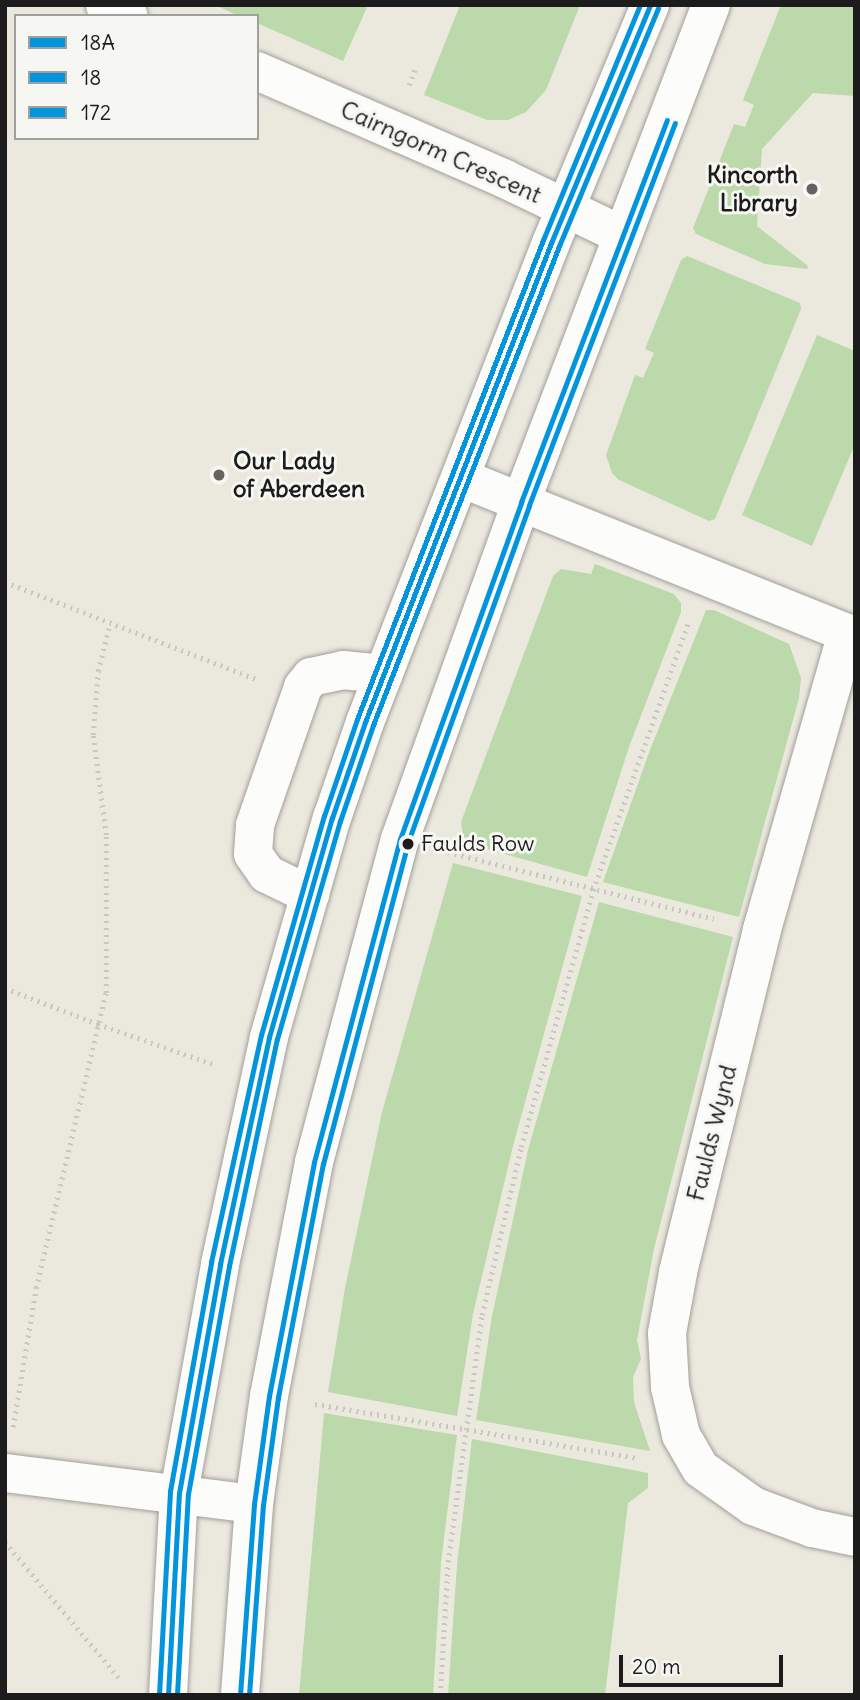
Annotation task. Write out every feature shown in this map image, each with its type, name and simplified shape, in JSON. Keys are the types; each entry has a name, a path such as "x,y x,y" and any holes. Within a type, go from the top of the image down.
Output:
{"street":[{"path":"105,5 125,14"},
{"path":"168,1695 179,1493 220,1264 269,1037 332,818 383,674 566,207 650,5"},
{"path":"240,1695 254,1504 269,1396 314,1162 400,839 521,502 711,5"},
{"name":"Cairngorm Crescent","path":"259,72 566,207 622,235"},
{"path":"461,478 705,578 851,634"},
{"name":"Faulds Wynd","path":"851,634 762,930 678,1273 667,1333 670,1387 681,1435 701,1469 753,1506 812,1528 855,1537"},
{"path":"310,895 267,874 253,854 256,825 299,696 310,677 328,671 383,674"},
{"path":"5,1472 254,1504"}],"path":[{"path":"407,89 415,69"},
{"path":"440,1695 448,1562 464,1429 482,1315 521,1147 593,890 641,748 705,578"},
{"path":"5,582 299,696"},
{"path":"12,1432 36,1288 106,993 106,835 93,734 94,704 110,623"},
{"path":"400,839 593,890 762,930"},
{"path":"5,988 97,1024 260,1080"},
{"path":"269,1396 701,1469"},
{"path":"5,1542 124,1685"}],"green space":[{"path":"215,5 368,5 343,61 259,24 259,14 235,14"},
{"path":"460,5 580,5 546,90 526,112 508,120 487,120 424,95"},
{"path":"781,5 855,5 855,96 813,93 762,149 757,226 808,266 807,269 765,264 696,234 693,228 734,124 745,127 754,105 743,100"},
{"path":"687,256 800,303 801,309 715,519 709,521 619,480 612,473 606,455 635,375 643,378 654,353 645,349 681,260"},
{"path":"817,335 855,351 855,444 812,546 742,515"},
{"path":"595,564 674,594 681,603 681,612 630,744 587,877 472,845 463,836 461,822 553,576 561,569 591,574"},
{"path":"706,610 714,610 789,644 801,678 799,698 739,917 603,882 650,750"},
{"path":"453,863 582,896 513,1146 473,1314 457,1416 328,1392 345,1288 382,1112"},
{"path":"599,902 733,937 654,1249 637,1340 641,1359 633,1377 634,1402 650,1451 476,1420 492,1316 528,1150"},
{"path":"324,1413 457,1435 441,1562 433,1695 299,1695"},
{"path":"472,1439 648,1473 648,1488 628,1503 605,1695 448,1695 457,1565"}],"transit line":[{"name":"172","path":"159,1695 170,1491 211,1262 261,1035 324,816 357,719 543,240 640,5"},
{"name":"18A","path":"168,1695 179,1493 220,1264 269,1037 332,818 365,722 551,243 650,5"},
{"name":"18","path":"177,1695 188,1494 229,1266 277,1039 340,821 373,725 559,246 658,8"},
{"name":"18A","path":"240,1695 254,1504 269,1396 314,1162 400,839 521,502 667,120"},
{"name":"18","path":"249,1695 263,1505 278,1397 323,1164 408,842 529,505 675,123"}],"place":[{"name":"Kincorth Library","path":"812,189"},
{"name":"Our Lady of Aberdeen","path":"219,475"},
{"name":"Faulds Row","path":"408,844"}]}
